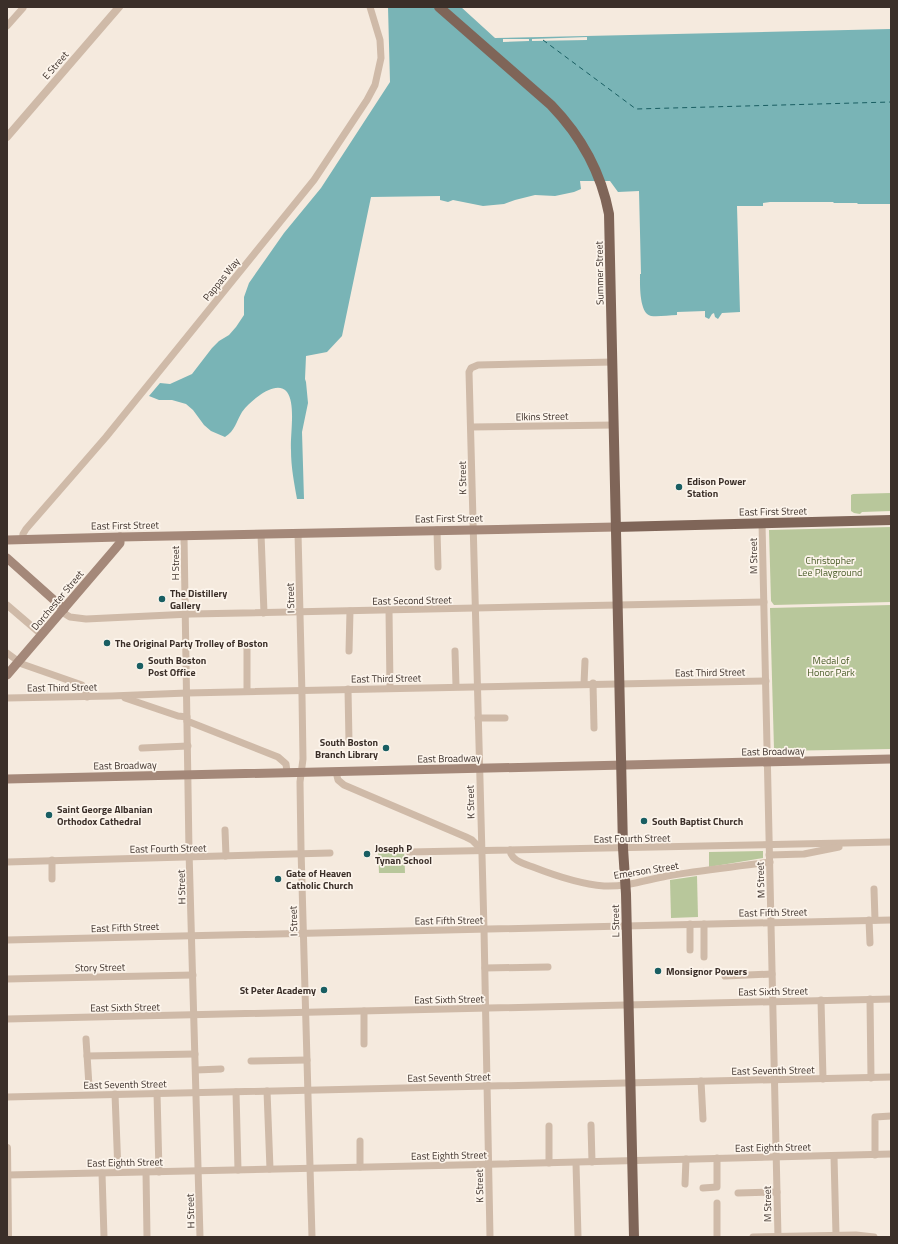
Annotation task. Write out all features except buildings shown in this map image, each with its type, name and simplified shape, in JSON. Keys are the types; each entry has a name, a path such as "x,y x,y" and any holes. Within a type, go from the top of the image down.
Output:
{"main road":[{"name":"Summer Street","path":"439,7 562,116 585,148 601,184 610,222 618,605"},
{"name":"East First Street","path":"7,540 891,520"},
{"name":"Dorchester Street","path":"7,675 118,546 120,543 120,537"},
{"path":"7,558 63,610"},
{"name":"L Street","path":"618,605 634,1237"},
{"name":"East Broadway","path":"7,779 891,759"}],"street":[{"name":"E Street","path":"7,137 119,7"},
{"name":"Pappas Way","path":"22,540 26,529 62,490 106,437 314,180 364,106 375,84 381,64 380,40 370,7"},
{"path":"7,26 22,8"},
{"name":"K Street","path":"490,1237 485,968 469,372 471,368 478,365 613,362"},
{"name":"Elkins Street","path":"470,427 614,425"},
{"name":"M Street","path":"762,523 778,1237"},
{"path":"437,530 438,567"},
{"name":"I Street","path":"298,533 301,612 303,759 300,784 312,1237"},
{"path":"261,534 264,613"},
{"name":"H Street","path":"184,536 188,775 200,1237"},
{"name":"East Second Street","path":"63,610 70,617 86,619 185,614 764,602"},
{"path":"7,605 42,635"},
{"path":"389,610 390,688"},
{"path":"349,650 350,611"},
{"path":"247,648 248,691"},
{"path":"455,651 456,686"},
{"path":"7,653 19,662 82,685 85,689 87,697"},
{"path":"584,684 585,661"},
{"name":"East Third Street","path":"7,698 456,686 766,681"},
{"path":"593,683 594,728"},
{"path":"348,689 349,742"},
{"path":"110,696 128,699 187,719 278,757 286,764 288,772"},
{"path":"478,718 505,718"},
{"path":"142,748 188,746"},
{"path":"336,772 338,780 344,785 472,840 482,850"},
{"path":"225,830 226,856"},
{"name":"East Fourth Street","path":"408,852 891,842"},
{"name":"East Fourth Street","path":"770,858 804,854 857,843"},
{"name":"Emerson Street","path":"510,850 511,855 518,861 568,879 599,886 626,885 770,858"},
{"name":"East Fourth Street","path":"7,862 330,853"},
{"path":"52,860 52,879"},
{"path":"870,943 874,889"},
{"name":"East Fifth Street","path":"7,940 891,920"},
{"path":"690,924 690,950"},
{"path":"704,924 704,958"},
{"path":"485,968 548,966"},
{"name":"Story Street","path":"7,979 193,974"},
{"path":"725,976 772,974"},
{"path":"870,999 871,1078"},
{"name":"East Sixth Street","path":"7,1020 891,999"},
{"path":"821,1000 823,1079"},
{"path":"364,1011 364,1044"},
{"path":"86,1039 89,1086"},
{"path":"87,1056 195,1054"},
{"path":"251,1061 307,1060"},
{"path":"196,1070 222,1069"},
{"name":"East Seventh Street","path":"7,1097 891,1077"},
{"path":"701,1081 702,1119"},
{"path":"267,1091 270,1169"},
{"path":"236,1092 238,1170"},
{"path":"157,1093 159,1172"},
{"path":"115,1094 118,1172"},
{"path":"875,1155 875,1117 891,1116"},
{"path":"591,1125 592,1162"},
{"path":"549,1126 549,1163"},
{"path":"360,1141 360,1167"},
{"path":"7,1148 8,1237"},
{"name":"East Eighth Street","path":"7,1175 576,1163 632,1160 891,1154"},
{"path":"834,1156 836,1235"},
{"path":"703,1188 717,1187 717,1158"},
{"path":"685,1184 686,1159"},
{"path":"576,1163 578,1237"},
{"path":"146,1172 147,1237"},
{"path":"102,1173 104,1237"},
{"path":"738,1193 777,1192"},
{"path":"717,1203 717,1237"},
{"path":"753,1237 861,1235 874,1237"}],"green space":[{"path":"891,493 891,511 862,512 860,514 851,511 851,495 853,494"},
{"name":"Christopher Lee Playground","path":"891,527 891,602 774,605 771,601 769,530"},
{"name":"Medal of Honor Park","path":"891,605 891,749 775,751 770,608"},
{"path":"404,847 405,873 379,873 378,848"},
{"path":"763,851 763,858 709,867 709,852"},
{"path":"697,876 698,917 671,918 670,880"}],"water":[{"path":"388,7 461,7 495,38 891,29 891,204 770,202 763,203 763,206 737,206 740,312 722,313 718,319 715,317 714,313 709,319 705,317 705,311 677,312 677,315 651,316 644,310 640,291 639,191 618,192 610,181 580,181 581,189 574,192 555,196 535,195 504,204 483,206 453,200 448,202 440,200 440,196 371,197 342,336 327,352 306,356 305,379 308,403 302,432 304,499 297,499 291,456 292,412 290,397 284,389 274,388 266,391 255,399 244,409 233,429 225,437 211,431 186,404 172,400 159,400 149,396 160,383 170,384 192,374 212,348 219,341 229,335 236,327 244,315 244,297 249,283 284,233 321,188 390,82"}],"pier":[{"path":"587,37 587,40 532,41 532,39"},
{"path":"503,39 529,39 529,41 503,42"}],"ferry route":[{"path":"543,40 636,109 891,102"}],"place":[{"name":"Edison Power Station","path":"679,487"},
{"name":"The Distillery Gallery","path":"162,599"},
{"name":"The Original Party Trolley of Boston","path":"107,643"},
{"name":"South Boston Post Office","path":"140,666"},
{"name":"South Boston Branch Library","path":"386,748"},
{"name":"Saint George Albanian Orthodox Cathedral","path":"49,815"},
{"name":"South Baptist Church","path":"644,821"},
{"name":"Joseph P Tynan School","path":"367,854"},
{"name":"Gate of Heaven Catholic Church","path":"278,879"},
{"name":"Monsignor Powers","path":"658,971"},
{"name":"St Peter Academy","path":"324,990"}]}
